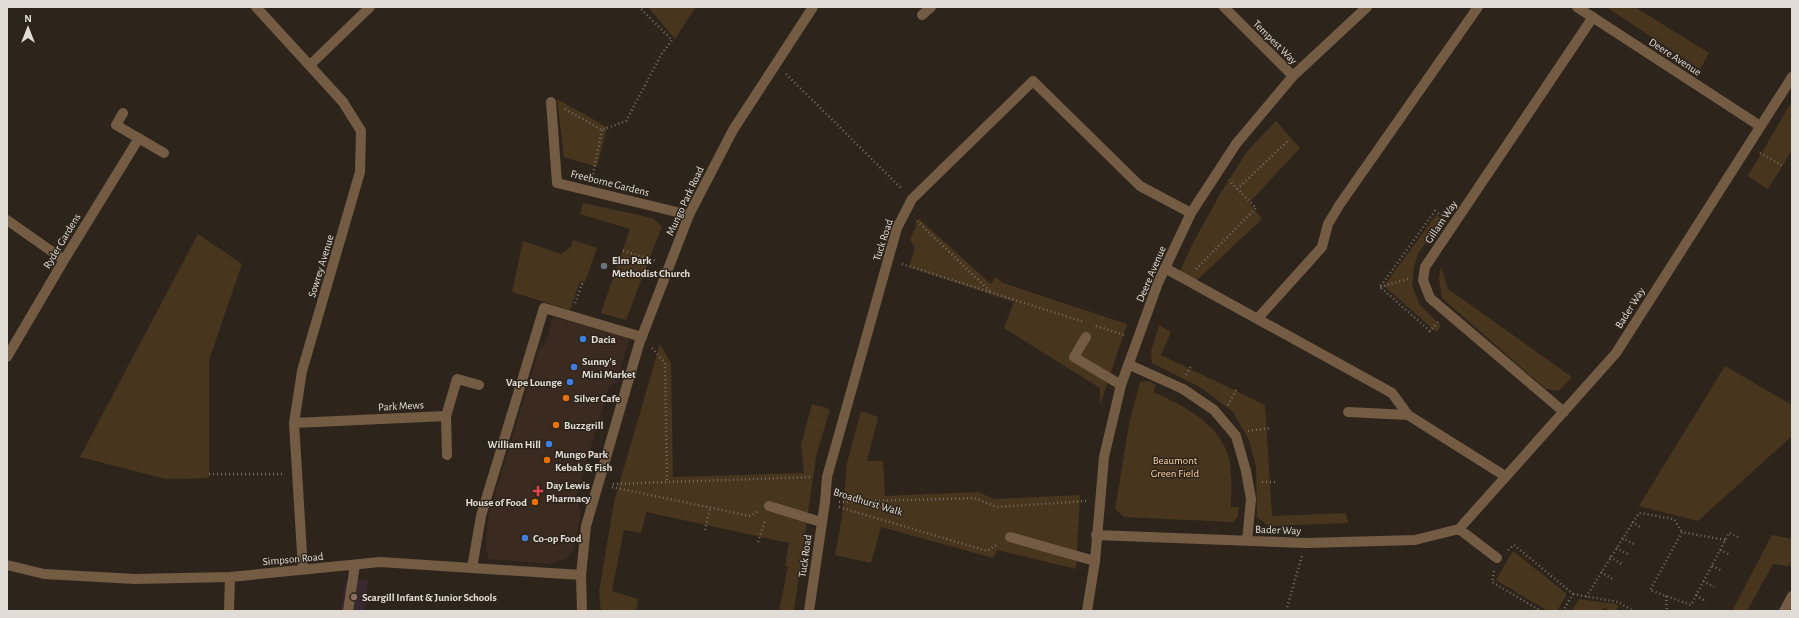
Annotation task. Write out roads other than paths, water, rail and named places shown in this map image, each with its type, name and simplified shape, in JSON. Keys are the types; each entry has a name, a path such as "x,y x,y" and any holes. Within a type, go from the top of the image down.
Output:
{"street":[{"name":"Sowrey Avenue","path":"256,7 343,102 361,131 360,172 302,371 294,423 303,569"},
{"path":"310,65 370,7"},
{"name":"Mungo Park Road","path":"582,611 581,575 586,526 642,337 689,214 733,130 814,7"},
{"path":"922,15 931,7"},
{"name":"Tempest Way","path":"1224,7 1293,76"},
{"name":"Deere Avenue","path":"1087,611 1095,561 1099,500 1104,457 1121,385 1130,365 1158,283 1191,213 1236,144 1293,76 1365,7"},
{"path":"1258,318 1322,247 1328,224 1340,204 1478,7"},
{"name":"Deere Avenue","path":"1577,7 1760,126"},
{"name":"Gillam Way","path":"1564,412 1430,298 1423,280 1425,267 1593,17"},
{"name":"Bader Way","path":"1096,535 1306,542 1415,540 1459,529 1616,353 1792,77"},
{"name":"Tuck Road","path":"809,611 825,502 827,477 897,228 912,199 1033,80 1140,186 1191,213"},
{"name":"Freeborne Gardens","path":"551,102 557,183 689,214"},
{"path":"123,113 116,125 164,153"},
{"name":"Ryder Gardens","path":"7,357 64,260 139,138"},
{"path":"7,220 64,260"},
{"path":"1165,268 1392,393 1408,415 1506,476"},
{"path":"472,568 481,516 544,308 642,337"},
{"path":"1086,337 1074,357 1121,385"},
{"path":"1130,365 1183,390 1214,410 1236,436 1246,472 1251,499 1247,541"},
{"path":"447,455 446,416 457,378 479,385"},
{"path":"1348,412 1408,415"},
{"name":"Park Mews","path":"294,423 446,416"},
{"path":"769,506 821,522"},
{"path":"1459,529 1497,558"},
{"path":"1010,537 1095,561"},
{"name":"Simpson Road","path":"7,565 44,574 135,579 230,577 380,562 581,575"},
{"path":"348,611 354,565"},
{"path":"229,611 230,577"},
{"path":"1784,611 1792,596"}],"place":[{"name":"Elm Park Methodist Church","path":"604,266"},
{"name":"Dacia","path":"583,339"},
{"name":"Sunny's Mini Market","path":"574,367"},
{"name":"Vape Lounge","path":"570,382"},
{"name":"Silver Cafe","path":"566,398"},
{"name":"Buzzgrill","path":"556,425"},
{"name":"William Hill","path":"549,444"},
{"name":"Mungo Park Kebab & Fish","path":"547,460"},
{"name":"Day Lewis Pharmacy","path":"538,491"},
{"name":"House of Food","path":"535,502"},
{"name":"Co-op Food","path":"525,538"},
{"name":"Scargill Infant & Junior Schools","path":"354,597"}],"park label":[{"name":"Beaumont Green Field","path":"1175,466"}]}
